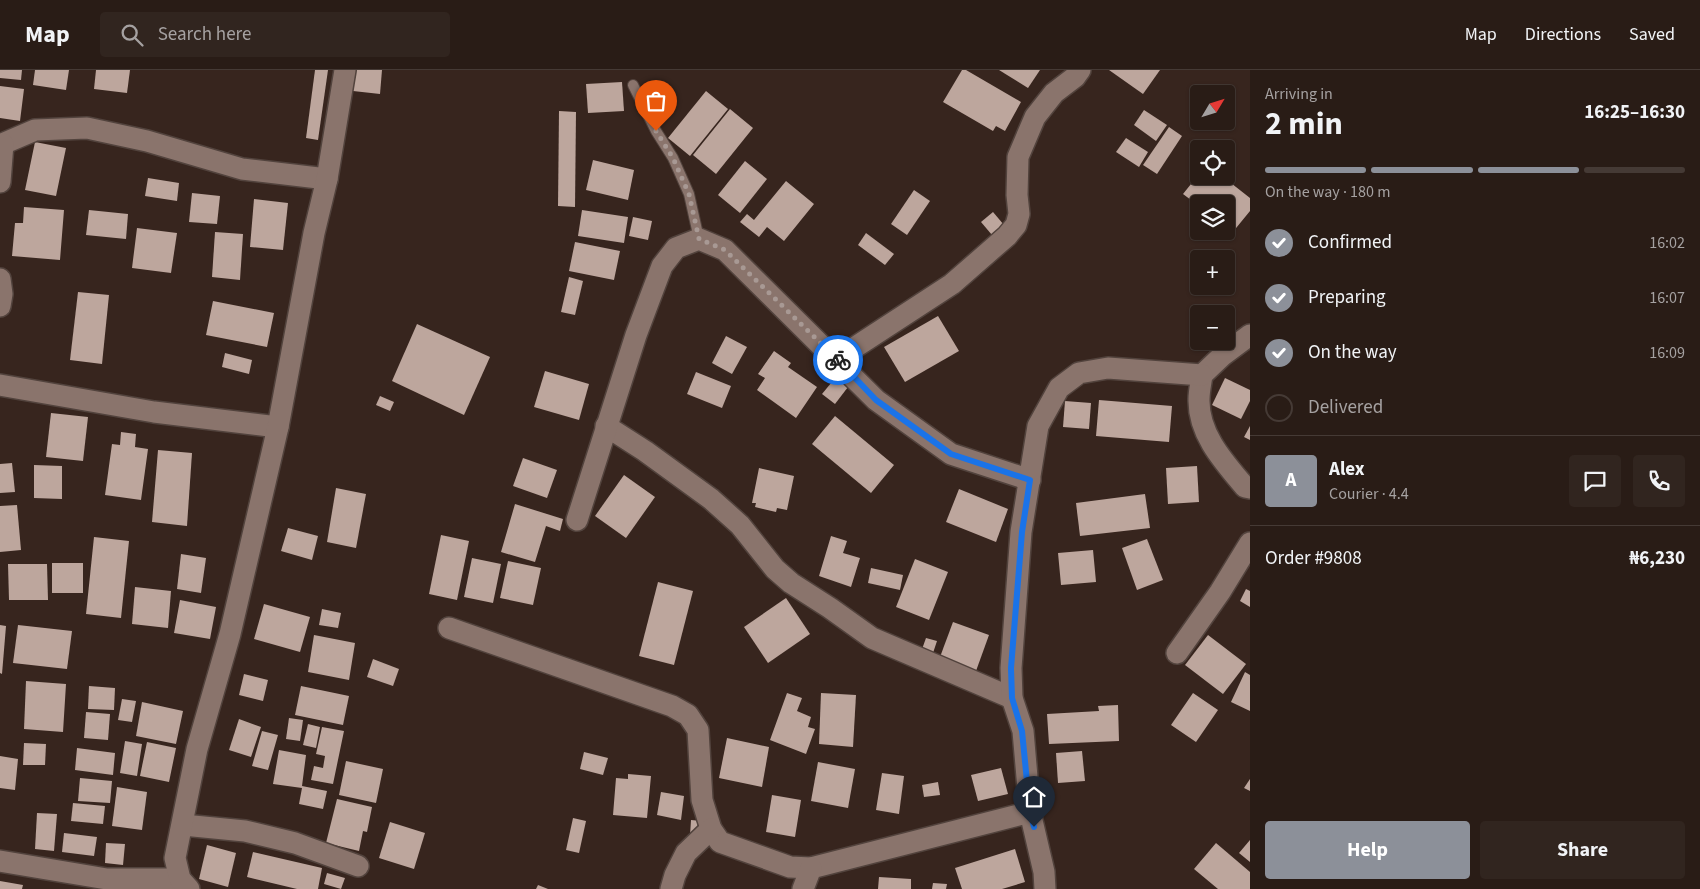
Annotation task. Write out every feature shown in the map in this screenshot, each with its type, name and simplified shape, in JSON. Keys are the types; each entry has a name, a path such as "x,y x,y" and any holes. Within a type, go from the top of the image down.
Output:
{"street":[{"path":"0,861 108,879 185,884 175,858 197,749 230,634 278,427 314,234 327,179 345,70"},
{"path":"837,360 952,284 1008,236 1016,225 1019,214 1017,194 1018,157 1035,117 1054,93 1075,77 1080,70"},
{"path":"0,182 1,144 35,130 87,128 147,141 242,169 327,179"},
{"path":"577,520 636,335 662,266 676,248 699,239 725,250 876,400 951,454 1030,480"},
{"path":"0,279 2,294 0,306"},
{"path":"1250,335 1223,355 1202,375 1199,400 1204,428 1222,459 1246,487 1250,488"},
{"path":"1045,889 1044,872 1030,812 1022,731 1012,698 1011,668 1022,532 1038,426 1059,388 1079,373 1108,368 1202,375"},
{"path":"0,385 154,412 278,427"},
{"path":"606,426 646,451 711,499 740,525 775,569 791,583 872,638 1012,698"},
{"path":"1177,653 1220,592 1250,543"},
{"path":"449,628 672,706 688,715 698,730 702,800 711,829 720,842 790,867 811,868 1030,812"},
{"path":"183,825 245,831 295,843 358,866"},
{"path":"671,889 675,875 686,853 711,829"},
{"path":"803,889 811,868"}],"lane":[{"path":"633,86 656,131 673,158 689,194 699,239"}],"building":[{"path":"0,70 22,70 21,80 0,78"},
{"path":"35,70 69,70 66,90 33,85"},
{"path":"96,70 130,70 127,93 94,89"},
{"path":"315,70 328,70 318,140 306,138"},
{"path":"355,70 382,70 380,94 353,91"},
{"path":"962,70 966,70 1021,102 1005,131 996,126 993,131 943,102"},
{"path":"999,70 1040,70 1028,88"},
{"path":"1109,70 1160,70 1143,94"},
{"path":"622,82 624,111 588,113 586,84"},
{"path":"0,86 24,89 20,121 0,118"},
{"path":"706,91 728,109 690,156 668,138"},
{"path":"730,109 753,128 716,174 693,155"},
{"path":"1144,110 1167,125 1156,141 1134,125"},
{"path":"559,111 576,112 575,207 558,206"},
{"path":"1169,127 1182,136 1157,174 1143,165"},
{"path":"1126,138 1148,152 1139,167 1116,152"},
{"path":"35,142 66,148 56,196 25,190"},
{"path":"593,160 634,170 628,200 586,190"},
{"path":"745,161 767,179 740,213 718,195"},
{"path":"148,178 179,183 177,201 145,196"},
{"path":"786,181 814,204 784,241 767,227 759,237 740,222 747,214 754,220"},
{"path":"1190,185 1233,185 1250,198 1250,211 1235,229 1235,195 1190,195 1190,199 1183,194"},
{"path":"914,190 930,201 907,235 891,224"},
{"path":"192,193 220,196 217,224 189,222"},
{"path":"254,199 288,203 283,250 250,247"},
{"path":"24,207 64,210 60,260 12,256 15,223 23,223"},
{"path":"89,210 128,214 126,239 86,235"},
{"path":"582,210 628,217 624,243 578,236"},
{"path":"993,212 1004,225 992,235 981,222"},
{"path":"633,217 652,221 648,240 629,236"},
{"path":"137,228 177,233 171,273 132,268"},
{"path":"215,232 243,234 240,280 212,277"},
{"path":"866,233 894,254 885,265 858,245"},
{"path":"575,242 620,251 614,280 569,271"},
{"path":"569,277 583,281 575,315 561,312"},
{"path":"78,292 109,295 102,364 70,360"},
{"path":"213,301 274,313 267,347 206,335"},
{"path":"938,316 959,351 905,382 884,347"},
{"path":"417,324 490,357 464,415 392,381"},
{"path":"726,336 747,347 732,374 712,363"},
{"path":"774,351 791,363 788,367 817,387 796,418 757,390 765,378 758,374"},
{"path":"225,353 252,360 249,374 222,367"},
{"path":"545,371 589,384 579,420 534,407"},
{"path":"696,372 731,386 722,408 687,394"},
{"path":"836,377 848,387 835,404 822,394"},
{"path":"1225,378 1250,390 1250,401 1241,419 1212,405"},
{"path":"380,396 394,402 390,411 376,405"},
{"path":"1099,400 1172,406 1169,442 1096,436"},
{"path":"1065,401 1091,403 1089,429 1063,427"},
{"path":"51,413 88,417 83,461 46,457"},
{"path":"835,416 894,465 871,493 812,444"},
{"path":"1250,426 1250,440 1244,437"},
{"path":"121,432 136,434 135,447 148,449 141,500 105,495 112,444 120,445"},
{"path":"158,450 192,453 187,526 152,522"},
{"path":"523,458 557,470 547,498 513,486"},
{"path":"12,463 15,492 0,493 0,464"},
{"path":"34,465 62,466 62,499 34,498"},
{"path":"1197,466 1199,502 1168,504 1166,468"},
{"path":"759,468 794,476 787,510 777,508 776,512 755,507 756,503 752,503"},
{"path":"624,475 655,497 626,538 595,516"},
{"path":"336,488 366,494 356,548 327,542"},
{"path":"959,489 1008,509 996,542 946,522"},
{"path":"1145,494 1150,528 1080,536 1076,503"},
{"path":"515,504 563,519 560,531 546,526 535,562 501,552"},
{"path":"17,505 21,550 0,552 0,506"},
{"path":"288,528 318,536 312,560 281,551"},
{"path":"441,535 469,541 457,600 429,594"},
{"path":"831,536 847,541 843,553 860,558 851,587 819,576"},
{"path":"94,537 129,541 121,618 86,614"},
{"path":"1147,539 1163,580 1137,590 1122,548"},
{"path":"1093,550 1096,582 1061,585 1058,553"},
{"path":"181,554 206,558 201,593 177,589"},
{"path":"472,558 501,564 493,603 464,597"},
{"path":"915,559 948,572 929,620 896,607"},
{"path":"508,561 541,568 533,605 500,598"},
{"path":"52,563 83,563 83,593 52,593"},
{"path":"8,564 47,564 48,600 9,600"},
{"path":"871,568 903,575 900,590 868,583"},
{"path":"658,582 693,591 674,665 639,656"},
{"path":"135,587 171,591 168,628 132,624"},
{"path":"1246,589 1250,591 1250,607 1240,601"},
{"path":"786,598 810,634 768,663 744,627"},
{"path":"180,600 216,607 210,639 174,633"},
{"path":"264,604 310,617 300,652 254,639"},
{"path":"322,609 341,613 338,628 319,625"},
{"path":"953,622 989,635 976,671 940,657"},
{"path":"0,625 6,626 2,674 0,673"},
{"path":"18,625 72,631 67,669 13,663"},
{"path":"314,635 355,643 349,680 308,672"},
{"path":"1208,635 1246,664 1223,694 1185,665"},
{"path":"926,638 937,641 932,656 921,652"},
{"path":"373,659 399,669 393,686 367,677"},
{"path":"1245,672 1250,675 1250,711 1231,702"},
{"path":"244,674 268,680 263,701 239,695"},
{"path":"26,681 66,684 63,732 24,729"},
{"path":"89,686 115,688 114,710 88,709"},
{"path":"301,686 349,696 343,725 295,715"},
{"path":"787,693 802,698 797,711 811,717 808,727 815,729 806,754 770,740"},
{"path":"821,693 856,695 853,747 819,744"},
{"path":"1193,693 1218,710 1196,742 1171,725"},
{"path":"122,699 136,701 132,722 118,720"},
{"path":"142,702 183,711 176,744 136,736"},
{"path":"1118,705 1119,741 1049,744 1047,714 1099,711 1098,706"},
{"path":"86,712 110,714 108,740 84,738"},
{"path":"289,718 303,720 300,741 286,739"},
{"path":"239,719 261,727 251,757 229,750"},
{"path":"308,724 320,727 316,748 303,745"},
{"path":"322,727 344,731 333,784 311,780 314,766 323,768 325,756 316,754"},
{"path":"262,731 278,735 268,770 252,766"},
{"path":"727,738 769,747 762,787 719,778"},
{"path":"125,741 142,744 137,776 120,773"},
{"path":"147,742 176,748 169,782 140,776"},
{"path":"24,743 46,744 45,765 23,765"},
{"path":"77,748 115,753 113,775 75,770"},
{"path":"279,750 306,755 302,786 327,791 323,809 299,804 302,788 273,784"},
{"path":"1082,751 1085,781 1058,783 1056,753"},
{"path":"584,752 608,758 603,775 580,769"},
{"path":"0,756 18,759 15,790 0,788"},
{"path":"346,761 383,769 376,803 339,795"},
{"path":"818,762 855,769 848,808 811,801"},
{"path":"1001,768 1008,794 978,801 971,775"},
{"path":"882,773 904,776 899,814 876,810"},
{"path":"628,774 651,776 647,818 613,815 616,778 628,779"},
{"path":"80,778 112,781 110,803 78,801"},
{"path":"1250,779 1250,791 1244,788"},
{"path":"938,782 940,795 924,797 922,785"},
{"path":"117,787 147,792 142,830 112,826"},
{"path":"661,792 684,796 681,820 657,815"},
{"path":"772,795 801,800 795,837 766,832"},
{"path":"337,799 372,807 367,832 363,831 359,851 326,843"},
{"path":"73,803 105,806 103,824 71,821"},
{"path":"37,813 57,814 54,851 35,849"},
{"path":"573,818 586,821 579,853 566,850"},
{"path":"691,820 702,821 700,837 690,836"},
{"path":"390,822 425,833 414,869 379,858"},
{"path":"64,833 97,837 94,856 62,852"},
{"path":"1250,840 1250,862 1239,853"},
{"path":"106,843 125,844 123,865 105,863"},
{"path":"1216,843 1250,872 1250,889 1218,889 1194,869"},
{"path":"207,845 236,853 228,887 199,879"},
{"path":"1015,849 1025,882 1002,889 962,889 955,868"},
{"path":"253,852 322,868 318,889 297,889 247,877"},
{"path":"327,873 345,878 341,889 324,884"},
{"path":"879,877 911,879 911,889 878,889"},
{"path":"0,881 23,885 22,889 0,889"},
{"path":"933,883 947,884 946,889 932,889"},
{"path":"538,885 548,889 536,889"}],"way so far":[{"path":"656,131 673,158 689,194 699,239 725,250 838,360"}],"route":[{"path":"838,360 876,400 951,454 1030,480 1022,532 1011,668 1012,698 1022,731 1030,812 1034,827"}]}
